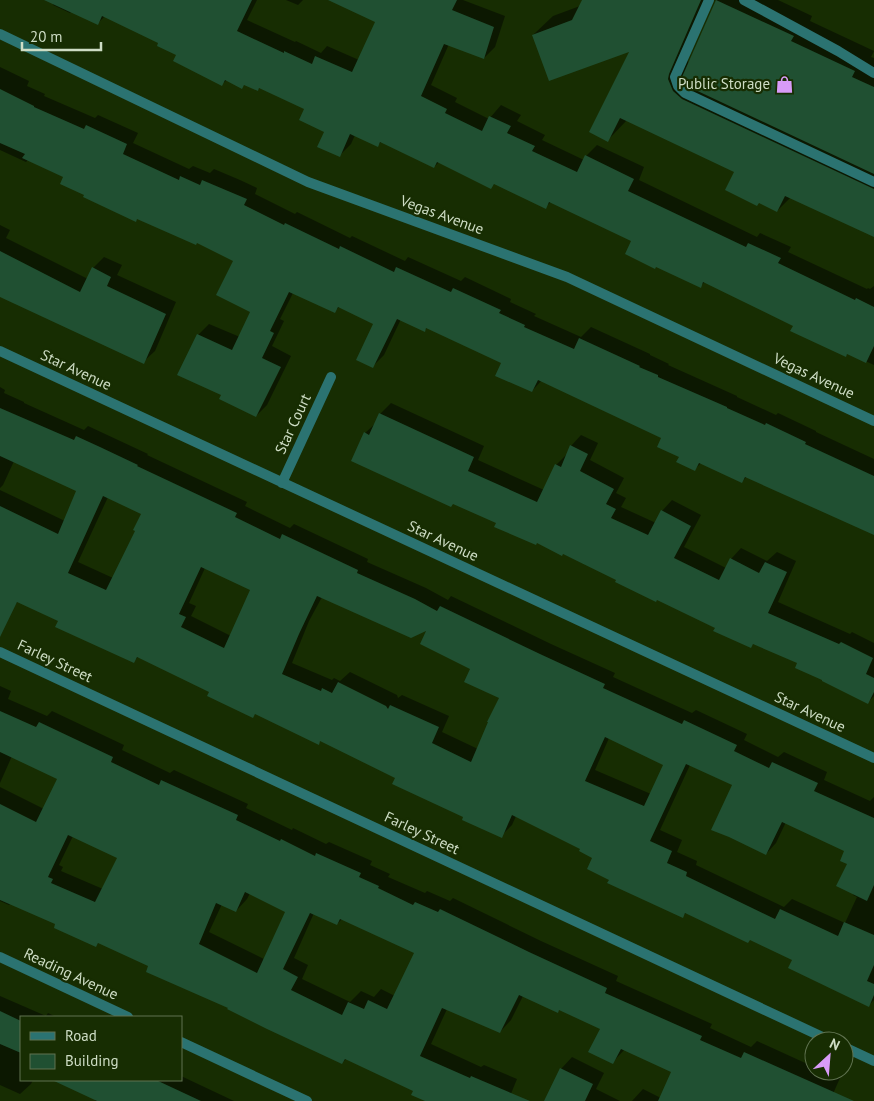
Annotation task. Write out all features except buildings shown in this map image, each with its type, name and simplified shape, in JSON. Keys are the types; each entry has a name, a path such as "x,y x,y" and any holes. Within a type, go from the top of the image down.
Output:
{"street":[{"path":"710,0 675,77 678,86 685,93 874,182"},
{"path":"744,0 838,51 874,73"},
{"name":"Vegas Avenue","path":"0,34 308,182 567,277 874,421"},
{"name":"Star Avenue","path":"0,351 874,758"},
{"name":"Star Court","path":"282,483 332,377"},
{"name":"Farley Street","path":"0,652 810,1031"},
{"name":"Reading Avenue","path":"0,957 126,1016"},
{"path":"182,1042 307,1101"},
{"path":"854,1052 874,1061"}],"place":[{"name":"Public Storage","path":"784,84"}]}
